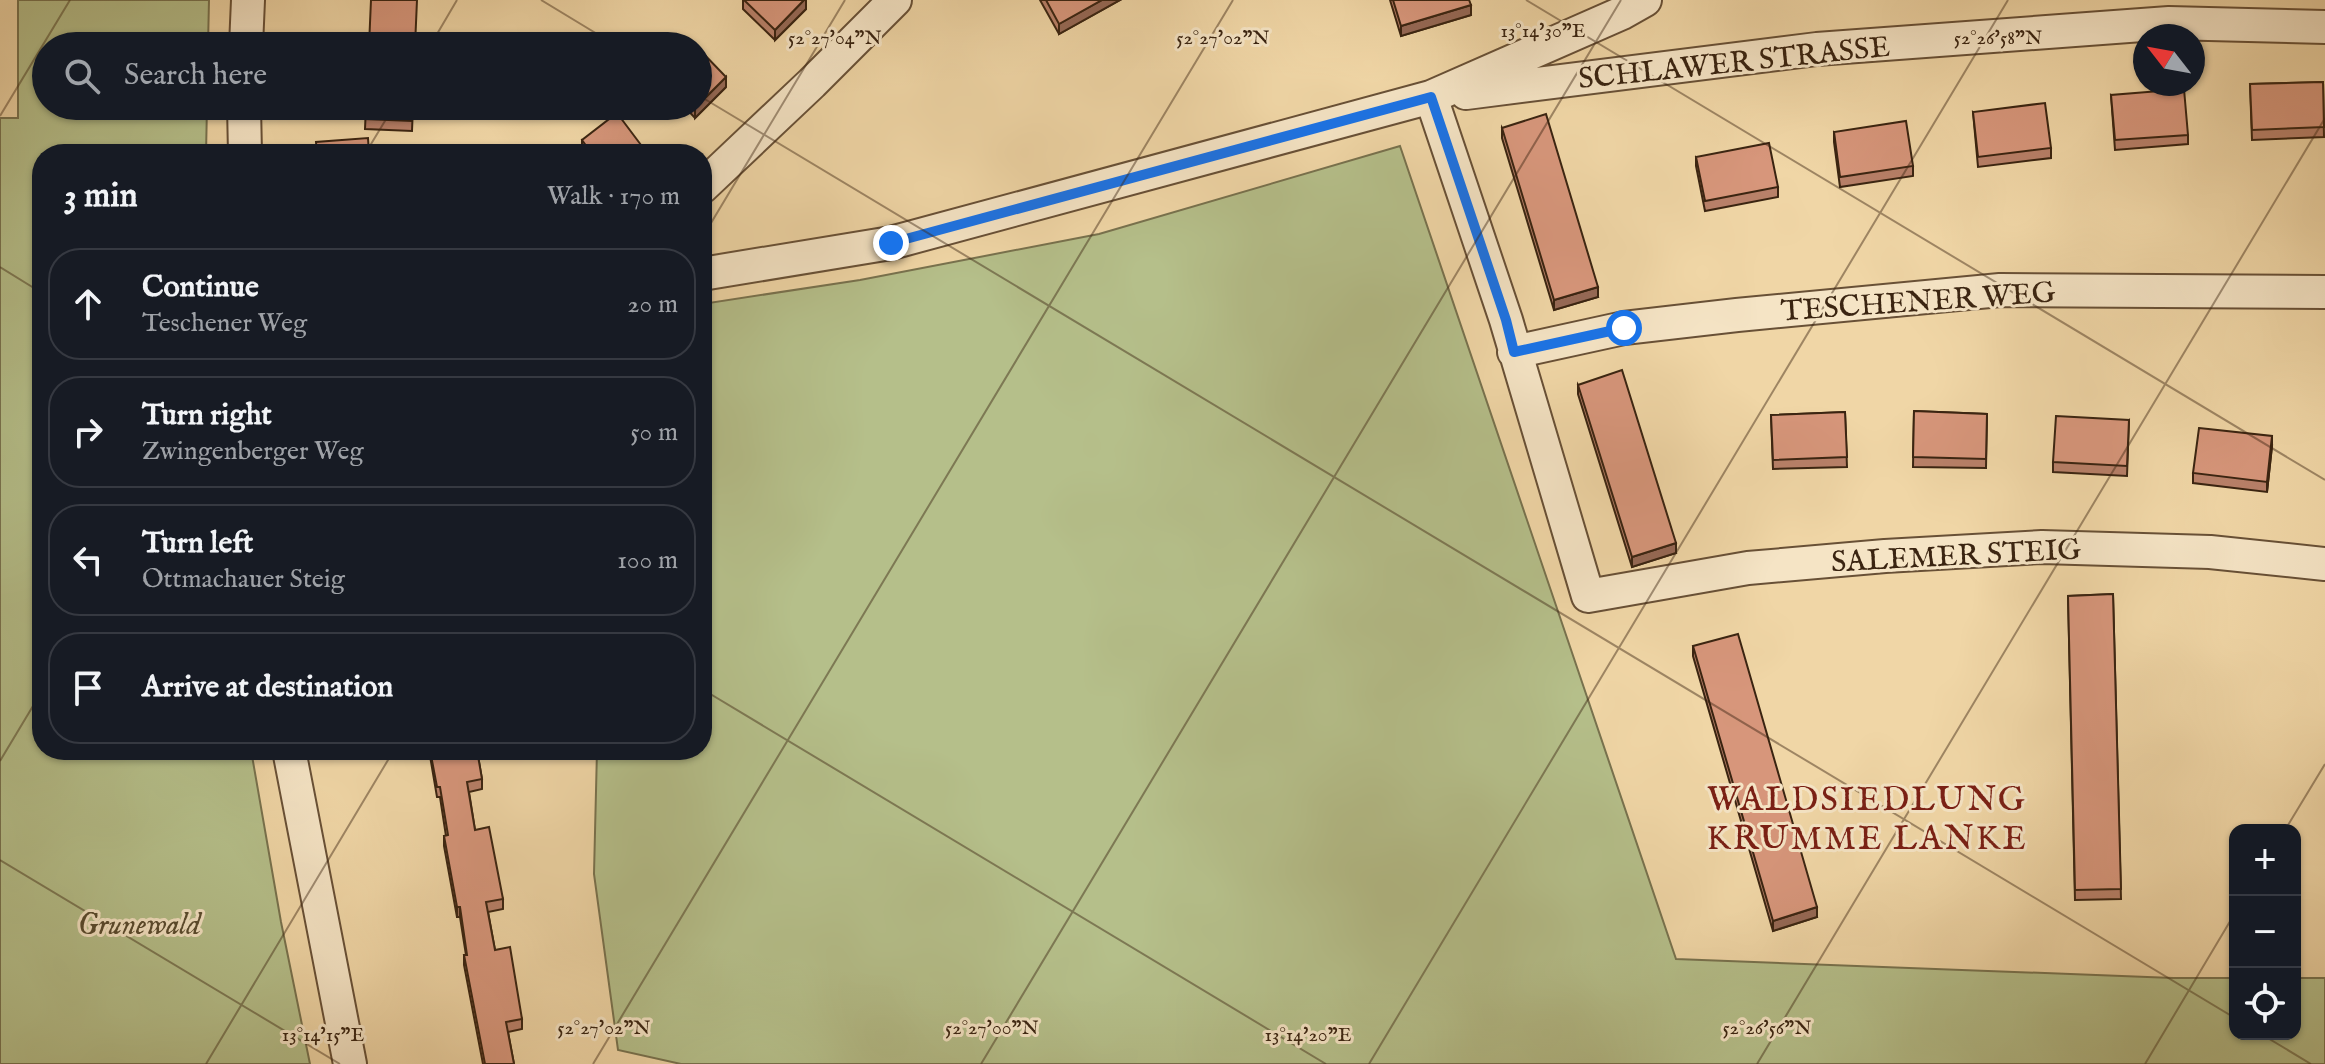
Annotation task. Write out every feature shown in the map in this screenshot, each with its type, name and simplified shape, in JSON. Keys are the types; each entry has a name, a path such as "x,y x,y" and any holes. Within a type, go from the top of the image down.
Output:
{"street":[{"path":"247,32 248,0"},
{"path":"712,178 895,0"},
{"path":"712,272 891,243 1431,97 1645,0"},
{"name":"SCHLAWER STRASSE","path":"1431,97 1831,48 2169,23 2325,27"},
{"path":"1431,97 1514,352"},
{"path":"244,120 245,144"},
{"name":"TESCHENER WEG","path":"1514,352 1624,328 2000,290 2325,292"},
{"name":"SALEMER STEIG","path":"1514,352 1588,596 1748,568 2042,547 2210,552 2325,564"},
{"path":"291,760 350,1064"}],"green space":[{"name":"Grunewald","path":"18,0 209,0 208,32 32,32 32,120 207,120 206,144 32,144 32,760 253,760 310,1064 0,1064 0,118 18,118"},
{"path":"1400,146 1676,959 2229,978 2229,1040 2301,1040 2301,978 2325,978 2325,1064 681,1064 618,1050 594,874 597,760 712,760 712,302 860,280 1099,234"}],"building":[{"path":"371,0 417,0 416,32 370,32"},
{"path":"744,0 804,0 775,30"},
{"path":"1046,0 1102,0 1059,24"},
{"path":"1393,0 1469,0 1471,5 1401,26"},
{"path":"712,62 726,77 712,91"},
{"path":"2323,82 2324,127 2252,130 2250,84"},
{"path":"2111,95 2185,96 2188,135 2115,140"},
{"path":"2045,103 2051,148 1978,157 1973,112"},
{"path":"1546,114 1598,287 1554,300 1502,128"},
{"path":"608,120 622,120 640,144 585,144 582,140"},
{"path":"1906,121 1913,166 1840,177 1834,132"},
{"path":"368,138 368,144 316,144"},
{"path":"1769,143 1778,187 1705,201 1696,157"},
{"path":"1622,370 1676,543 1632,557 1578,385"},
{"path":"1914,411 1987,414 1986,459 1913,457"},
{"path":"1845,412 1847,457 1773,460 1771,415"},
{"path":"2056,416 2129,420 2127,466 2053,462"},
{"path":"2199,428 2272,436 2267,482 2193,473"},
{"path":"2113,594 2121,889 2075,890 2068,596"},
{"path":"1738,634 1817,907 1773,921 1693,646"},
{"path":"432,760 479,760 482,779 467,782 475,830 489,827 503,899 486,902 495,950 510,947 522,1019 506,1022 514,1064 485,1064 464,955 467,955 460,907 457,907 444,836 448,835 440,787 437,787"}],"district":[{"name":"WALDSIEDLUNG KRUMME LANKE","path":"1867,818"}],"route":[{"path":"891,243 1431,97 1514,352 1624,328"}]}
